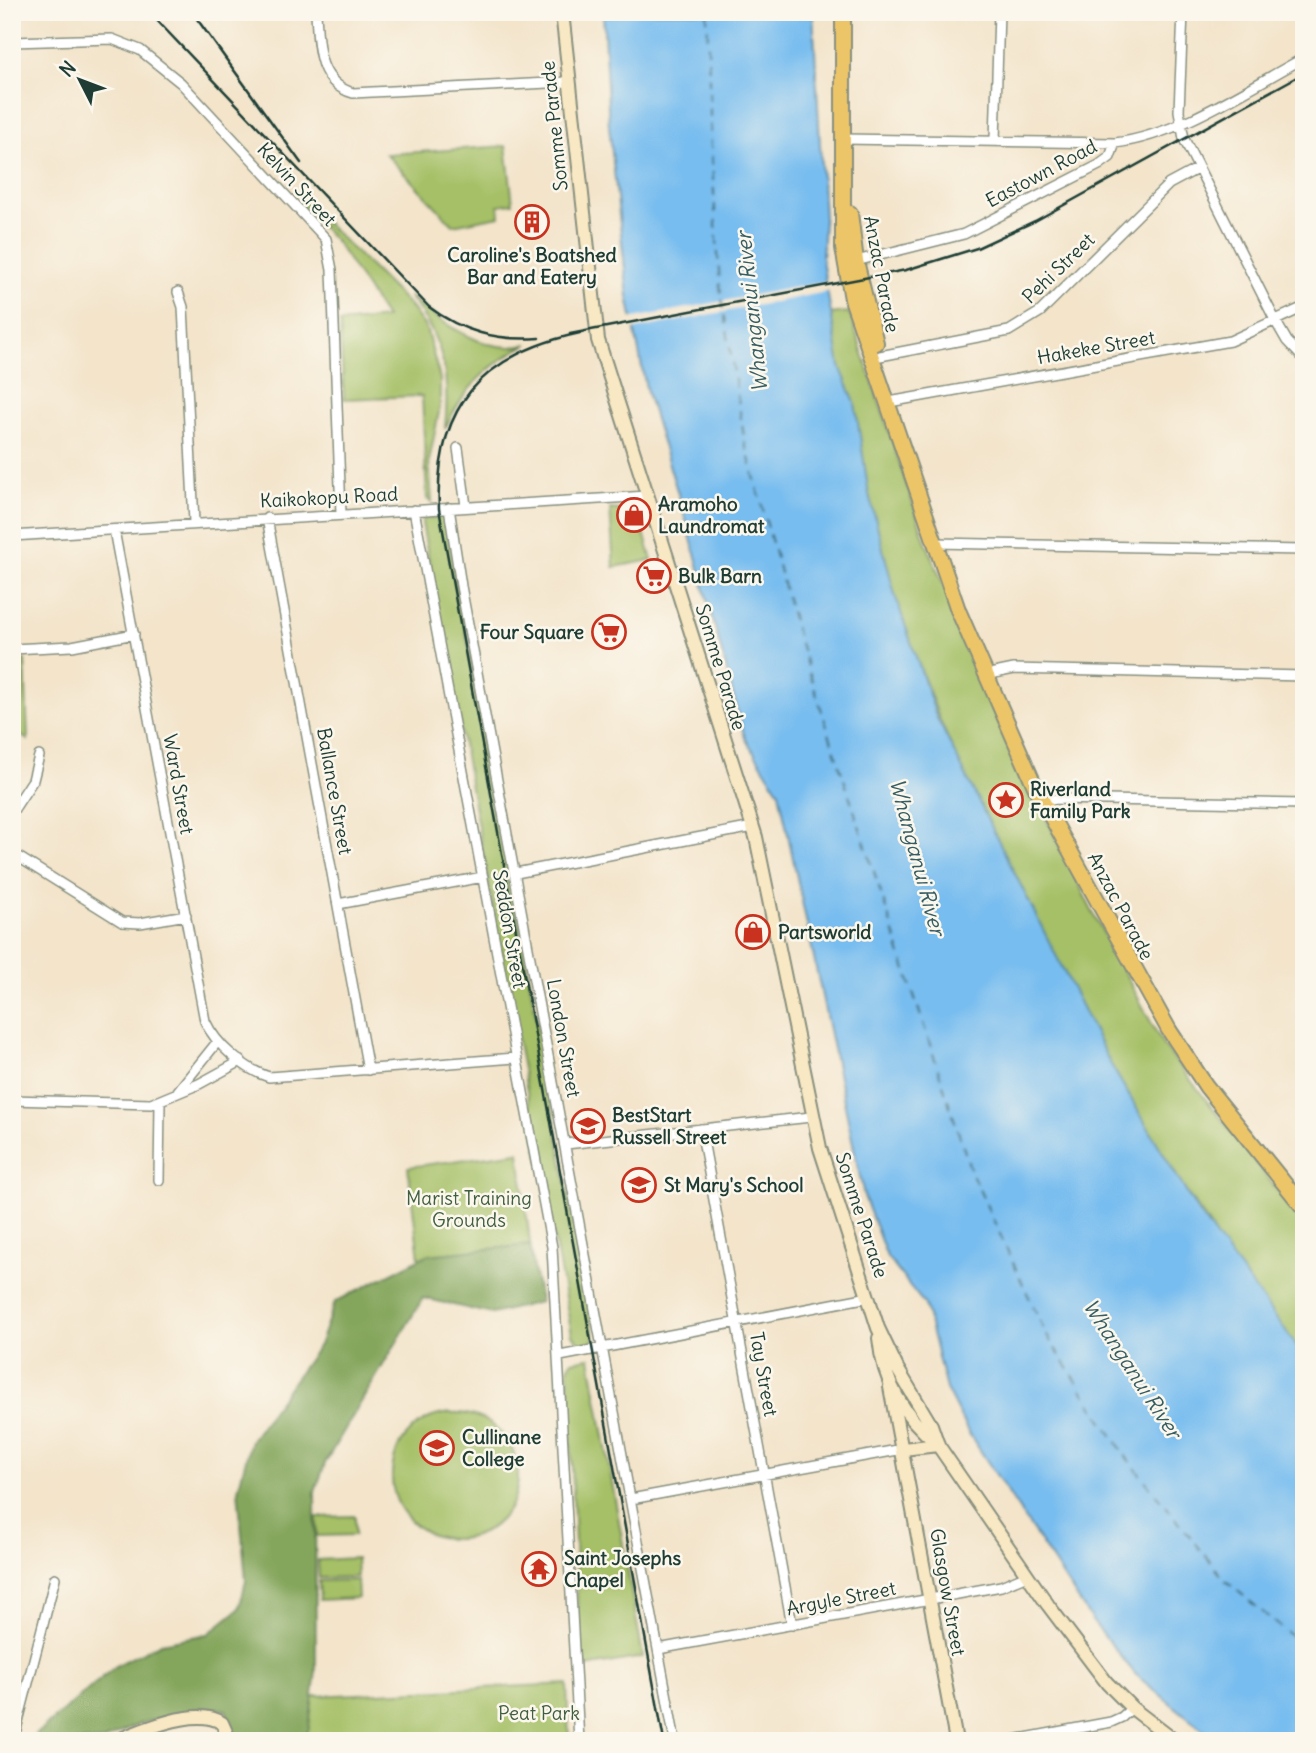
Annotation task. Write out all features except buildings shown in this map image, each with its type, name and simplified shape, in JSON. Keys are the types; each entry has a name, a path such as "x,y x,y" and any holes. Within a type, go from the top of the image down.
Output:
{"main road":[{"name":"Somme Parade","path":"562,12 596,331 753,827 811,1117 869,1297 890,1387 922,1432 938,1445"},
{"name":"Anzac Parade","path":"843,12 845,269 856,311 935,543 985,675 1043,802 1169,1030 1206,1086 1304,1208"},
{"name":"Anzac Parade","path":"843,159 856,261 888,399"},
{"name":"Somme Parade","path":"878,1328 897,1368 931,1425 938,1445 1027,1575 1107,1684 1132,1708 1175,1741"},
{"name":"Glasgow Street","path":"897,1368 904,1408 903,1449"},
{"name":"Glasgow Street","path":"890,1387 956,1741"},
{"path":"903,1449 938,1445"},
{"path":"116,1741 138,1731 201,1716 222,1723 230,1741"}],"street":[{"path":"316,12 320,60 334,82 346,91 360,93 568,82"},
{"path":"995,140 999,12"},
{"path":"1183,12 1181,123 1196,169 1276,322 1287,341 1304,359"},
{"name":"Kelvin Street","path":"12,42 112,39 140,50 181,83 326,239 332,270 341,514"},
{"name":"Eastown Road","path":"856,261 964,234 1099,165 1113,153 1115,143 1146,138 1181,123 1304,58"},
{"path":"842,139 1115,143"},
{"name":"Pehi Street","path":"880,356 1019,327 1040,312 1169,184 1196,169"},
{"path":"178,292 183,307 194,522"},
{"name":"Hakeke Street","path":"888,399 1230,341 1304,307"},
{"path":"458,448 466,506"},
{"name":"Kaikokopu Road","path":"12,536 194,522 647,496"},
{"name":"London Street","path":"449,508 676,1741"},
{"name":"Seddon Street","path":"414,510 552,1247 579,1741"},
{"name":"Ballance Street","path":"267,518 368,1070"},
{"name":"Ward Street","path":"114,530 205,1021 218,1041"},
{"path":"935,543 1304,550"},
{"path":"12,649 72,646 134,634"},
{"path":"985,675 1014,669 1304,676"},
{"path":"12,813 33,780 39,756"},
{"path":"1043,802 1056,799 1304,804"},
{"path":"516,873 753,827"},
{"path":"12,853 122,922 140,923 186,915"},
{"path":"338,904 482,877"},
{"path":"174,1095 218,1041 241,1062 269,1077 515,1058"},
{"path":"12,1100 130,1105 160,1102 241,1062"},
{"path":"159,1180 160,1102"},
{"path":"566,1144 811,1117"},
{"name":"Tay Street","path":"701,1129 792,1625"},
{"path":"560,1356 869,1297"},
{"path":"631,1499 903,1449"},
{"name":"Argyle Street","path":"659,1649 1011,1584 1027,1575"},
{"path":"13,1741 55,1578"},
{"path":"1008,1741 1111,1722 1132,1708"}],"green space":[{"path":"506,146 513,203 499,205 500,216 453,225 386,154"},
{"path":"303,200 409,305 426,328 440,379 440,407 429,461 432,502 427,499 422,396 344,399 340,323 386,318 337,243 300,204"},
{"path":"409,296 434,316 481,341 497,346 528,344 501,360 479,379 460,402 445,429 446,391 442,358 430,328"},
{"name":"Riverland Family Park","path":"849,312 925,540 1004,733 1092,911 1163,1045 1304,1224 1304,1366 1258,1309 1206,1220 1149,1139 1004,867 942,725 883,572 852,436 830,314"},
{"path":"610,509 631,511 639,516 652,560 614,567"},
{"path":"445,516 593,1330 594,1341 589,1345 579,1342 572,1335 422,523 423,519"},
{"path":"12,660 25,660 28,740 12,730"},
{"name":"Marist Training Grounds","path":"519,1152 531,1251 420,1266 408,1167"},
{"path":"530,1245 540,1302 492,1314 423,1298 326,1461 315,1492 316,1671 309,1728 303,1741 235,1741 226,1710 201,1708 139,1724 103,1741 34,1741 36,1734 117,1665 161,1643 208,1634 239,1609 246,1581 238,1489 251,1440 319,1345 335,1302 427,1255"},
{"path":"590,1358 643,1657 580,1668 568,1368 572,1361"},
{"path":"455,1413 479,1418 499,1432 513,1452 518,1476 513,1500 499,1520 479,1534 455,1539 431,1534 411,1520 397,1500 392,1476 397,1452 411,1432 431,1418"},
{"path":"355,1516 355,1535 317,1536 317,1517"},
{"path":"356,1558 357,1577 319,1578 318,1560"},
{"path":"357,1580 358,1598 320,1600 319,1581"},
{"name":"Peat Park","path":"567,1684 569,1741 236,1741 225,1705 315,1696"}],"water":[{"name":"Whanganui River","path":"603,12 813,12 824,219 822,260 840,366 855,403 869,494 895,595 937,718 1110,1063 1198,1212 1304,1356 1304,1741 1217,1741 1136,1675 1093,1622 968,1432 946,1389 925,1305 887,1257 864,1196 779,792 745,738 686,520 647,393 628,296 609,126"}],"pier":[{"path":"829,281 831,291 631,330 629,319"}],"ferry route":[{"path":"707,12 711,146 720,286 745,443 795,628 972,1174 1047,1336 1127,1458 1226,1581 1304,1647"}],"railway":[{"path":"149,12 429,307 454,323 481,333 509,338 539,338"},
{"path":"192,12 301,163"},
{"path":"570,334 906,270 977,248 1035,221 1304,73"},
{"path":"580,333 546,342 516,355 491,371 471,391 456,414 445,441 440,473 439,509 664,1741"}],"place":[{"name":"Caroline's Boatshed Bar and Eatery","path":"532,222"},
{"name":"Aramoho Laundromat","path":"634,515"},
{"name":"Bulk Barn","path":"654,576"},
{"name":"Four Square","path":"609,632"},
{"name":"Riverland Family Park","path":"1006,800"},
{"name":"Partsworld","path":"753,932"},
{"name":"BestStart Russell Street","path":"588,1126"},
{"name":"St Mary's School","path":"639,1185"},
{"name":"Cullinane College","path":"437,1448"},
{"name":"Saint Josephs Chapel","path":"539,1569"}]}
